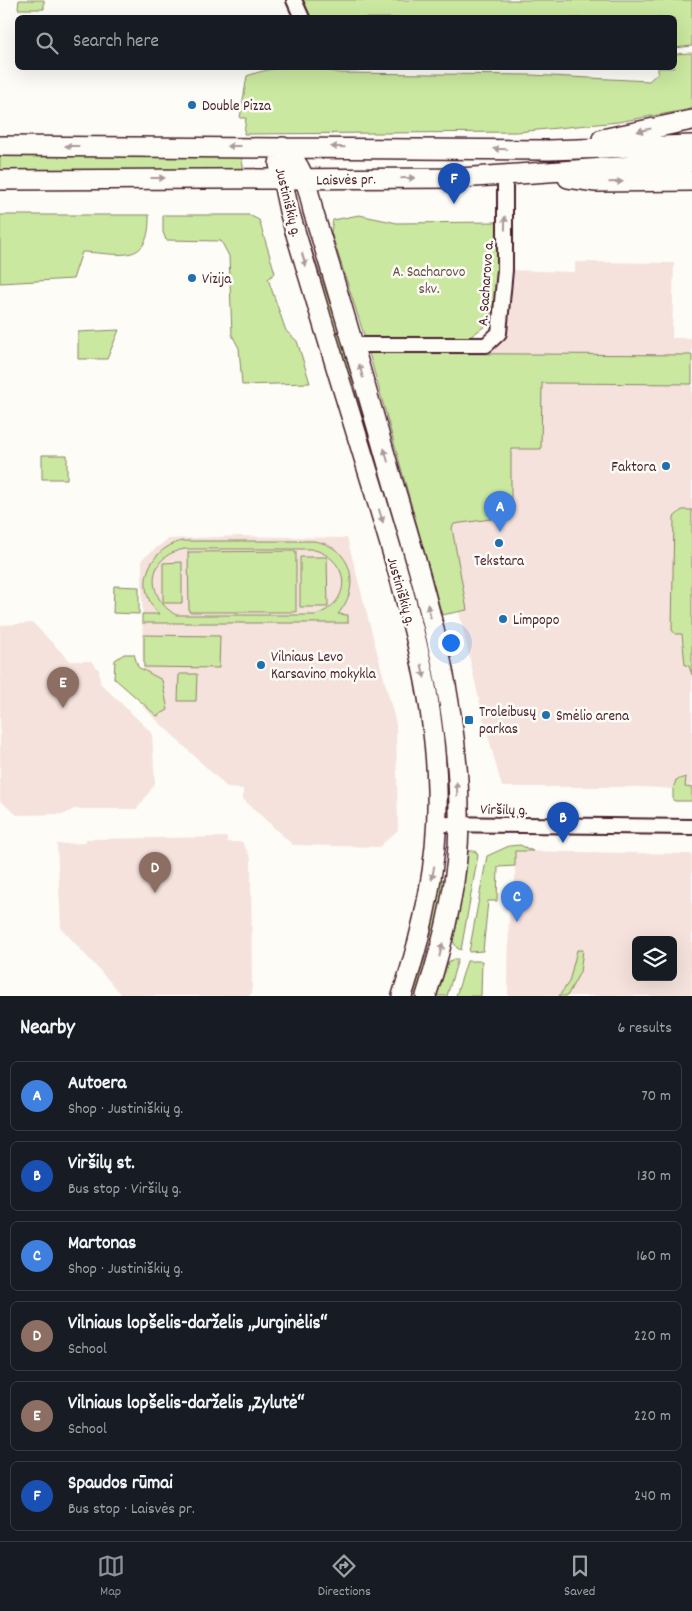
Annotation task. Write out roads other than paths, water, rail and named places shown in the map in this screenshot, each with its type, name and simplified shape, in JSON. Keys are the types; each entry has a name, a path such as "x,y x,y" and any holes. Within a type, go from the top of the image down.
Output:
{"main road":[{"name":"Laisvės pr.","path":"549,150 692,120"},
{"name":"Laisvės pr.","path":"0,146 549,150 692,145"},
{"name":"Justiniškių g.","path":"402,996 418,947 434,864 437,824 435,743 428,693 408,606 289,211 279,164 283,147 292,155 306,179 313,211 354,345 420,575 441,662 450,713 456,761 459,825 452,891 441,950 426,996"},
{"name":"Laisvės pr.","path":"0,180 110,178 306,179 505,175 692,162"},
{"path":"533,173 596,182 692,181"}],"street":[{"path":"294,0 301,15"},
{"name":"A. Sacharovo a.","path":"354,345 486,345 499,333 505,270 505,175"},
{"name":"Viršilų g.","path":"437,824 692,827"}],"place":[{"name":"Double Pizza","path":"192,105"},
{"name":"Spaudos rūmai","path":"454,204"},
{"name":"Vizija","path":"192,278"},
{"name":"Faktora","path":"666,466"},
{"name":"Autoera","path":"500,532"},
{"name":"Tekstara","path":"499,543"},
{"name":"Limpopo","path":"503,619"},
{"name":"Vilniaus Levo Karsavino mokykla","path":"261,665"},
{"name":"Vilniaus lopšelis-darželis „Zylutė“","path":"63,708"},
{"name":"Smėlio arena","path":"546,715"},
{"name":"Troleibusų parkas","path":"469,720"},
{"name":"Viršilų st.","path":"563,843"},
{"name":"Vilniaus lopšelis-darželis „Jurginėlis“","path":"155,893"},
{"name":"Martonas","path":"517,922"}],"park label":[{"name":"A. Sacharovo skv.","path":"429,280"}]}
